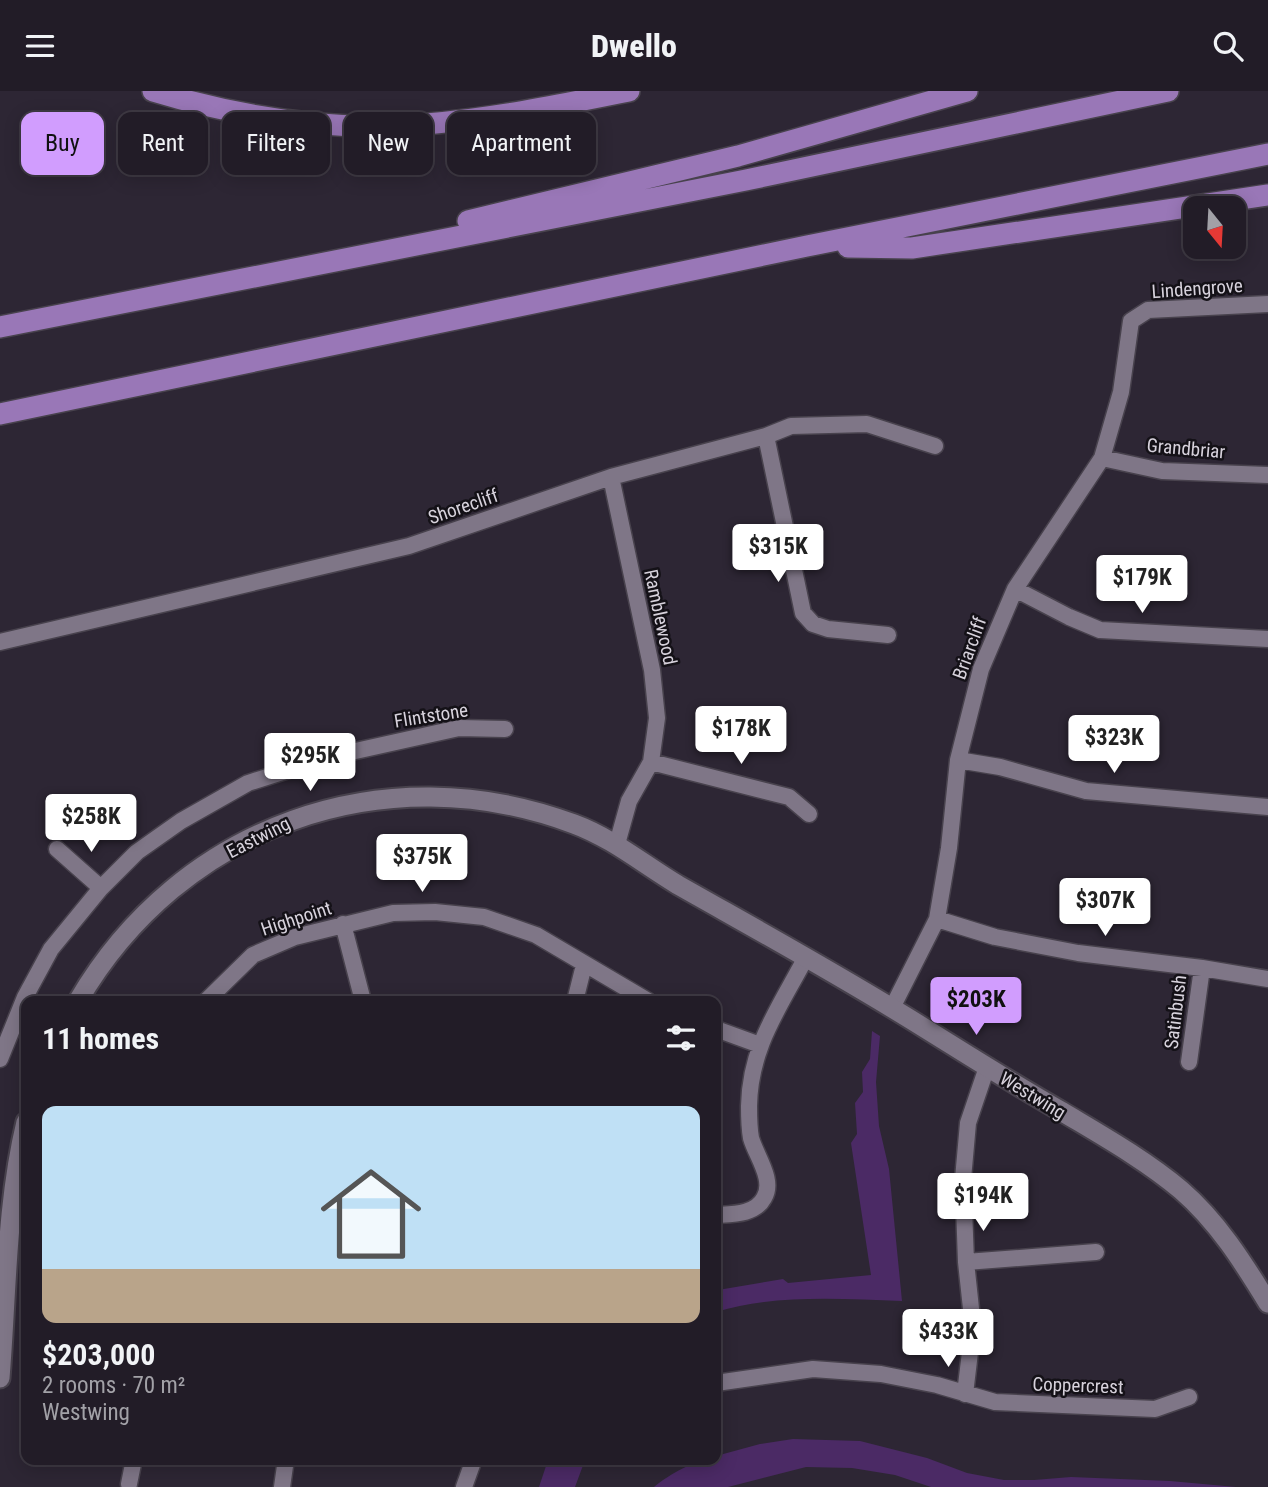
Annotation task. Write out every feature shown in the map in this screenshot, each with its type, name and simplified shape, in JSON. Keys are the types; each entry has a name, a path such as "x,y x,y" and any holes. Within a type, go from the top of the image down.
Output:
{"highway":[{"path":"153,91 230,111 313,124 388,126 467,120 629,91"},
{"path":"157,297 738,156 967,91"},
{"path":"0,327 746,180 1168,91"},
{"path":"0,414 807,246 1268,154"},
{"path":"807,246 912,248 1268,195"}],"street":[{"name":"Lindengrove","path":"1130,321 1148,310 1268,304"},
{"name":"Briarcliff","path":"892,1007 937,919 949,848 958,759 981,669 1015,589 1102,458 1121,392 1130,321"},
{"name":"Shorecliff","path":"0,642 409,546 611,477 766,436 791,426 867,424 935,446"},
{"path":"766,436 803,613 813,624 828,629 888,635"},
{"name":"Grandbriar","path":"1102,458 1162,471 1268,475"},
{"name":"Ramblewood","path":"611,477 652,670 657,718 651,762 629,801 617,844"},
{"path":"1015,589 1100,630 1268,639"},
{"name":"Flintstone","path":"26,996 51,949 101,888 137,852 248,782 332,756 459,728 506,729"},
{"path":"958,759 1000,767 1086,791 1268,807"},
{"path":"651,762 789,797 809,814"},
{"name":"Eastwing","path":"82,996 113,951 141,919 177,886 252,837 292,819 355,802 422,796 451,797 492,801 542,813 577,825 617,844"},
{"name":"Westwing","path":"617,844 661,875 892,1007 1114,1143 1182,1191 1232,1245 1268,1303"},
{"path":"57,849 101,888"},
{"name":"Highpoint","path":"211,996 253,955 295,937 393,913 435,912 484,917 536,935 639,996"},
{"path":"937,919 995,937 1066,951 1268,979"},
{"path":"343,924 362,996"},
{"path":"721,1215 751,1210 760,1205 768,1189 751,1135 751,1083 760,1045 774,1013 806,957"},
{"path":"576,996 584,965"},
{"name":"Satinbush","path":"1189,1062 1202,968"},
{"name":"Flintstone","path":"0,1059 21,1007"},
{"path":"721,1032 760,1045"},
{"path":"965,1394 973,1327 966,1262 963,1179 968,1123 986,1067"},
{"path":"0,1378 6,1200 21,1143"},
{"path":"966,1262 1096,1252"},
{"name":"Coppercrest","path":"721,1382 813,1369 881,1374 937,1385 995,1402 1155,1409 1189,1397"},
{"path":"129,1484 133,1465"},
{"path":"282,1487 285,1465"},
{"path":"464,1487 472,1465"}],"shaded area":[{"path":"872,1031 880,1036 876,1082 879,1126 889,1169 902,1301 785,1300 721,1311 721,1289 783,1279 788,1283 871,1275 851,1143 857,1134 855,1103 863,1092 862,1072 870,1059"},
{"path":"793,1439 860,1441 927,1458 967,1473 1004,1480 1071,1477 1236,1487 931,1487 895,1475 852,1468 806,1467 728,1487 654,1487 689,1465 721,1465 721,1455 760,1444"},
{"path":"546,1465 583,1465 575,1487 539,1487"}]}
